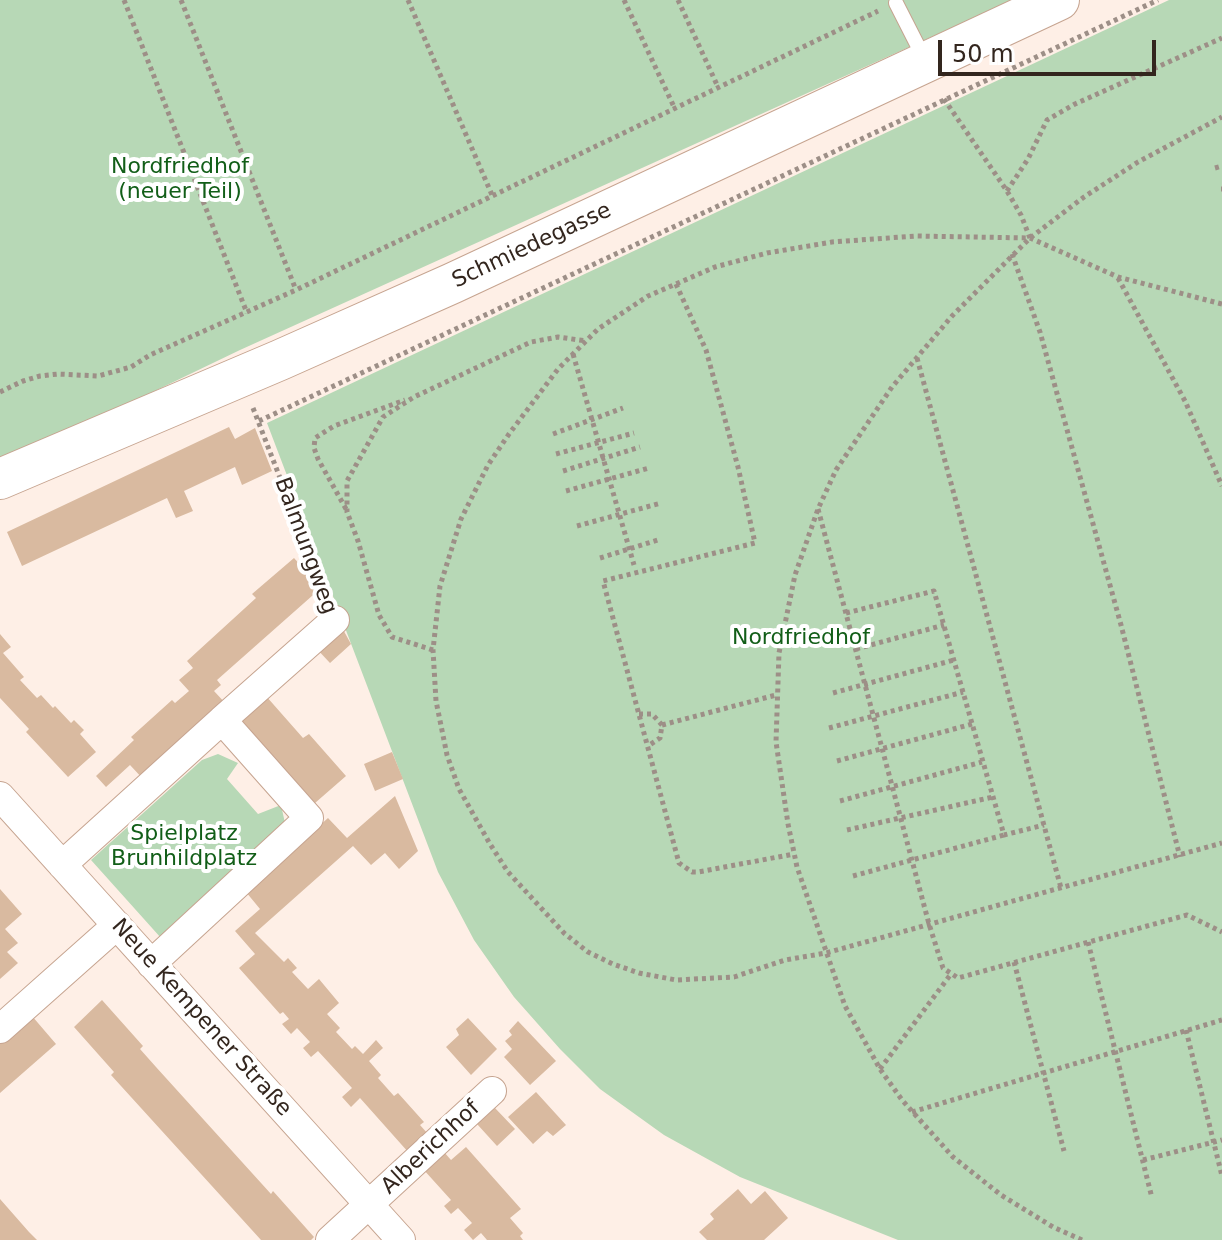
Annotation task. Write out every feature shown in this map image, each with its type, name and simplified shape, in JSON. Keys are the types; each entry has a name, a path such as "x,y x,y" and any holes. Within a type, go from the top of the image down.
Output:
{"street":[{"name":"Schmiedegasse","path":"0,479 453,283 1059,0"},
{"name":"Balmungweg","path":"62,865 335,620"},
{"path":"151,964 309,818 222,720"},
{"name":"Neue Kempener Straße","path":"0,796 401,1240"},
{"path":"0,1029 117,925"},
{"name":"Alberichhof","path":"330,1240 492,1091"}],"lane":[{"path":"896,3 926,62"}],"path":[{"path":"124,0 247,313"},
{"path":"181,0 296,290"},
{"path":"408,0 492,195"},
{"path":"624,0 675,109"},
{"path":"678,0 718,87"},
{"path":"259,421 1158,0"},
{"path":"0,392 40,376 115,373 296,290 896,3"},
{"path":"1007,191 1028,159 1047,120 1075,104 1222,38"},
{"path":"926,62 944,100 1007,191 1030,238"},
{"path":"1082,1240 1053,1227 1001,1195 953,1157 912,1112 880,1069 845,1006 794,854 780,782 776,695 785,618 795,575 818,509 836,470 892,387 952,316 1012,254 1084,197 1138,162 1222,117"},
{"path":"1215,168 1222,166"},
{"path":"1222,304 1118,277 1030,238 916,236 832,242 767,253 715,267 676,284 598,329 573,353 543,387 488,465 461,519 440,586 433,650 440,728 459,789 508,872 537,906 576,942 613,964 639,973 676,980 734,977 785,960 826,953 1222,843"},
{"path":"1012,254 1040,332 1121,625 1180,857"},
{"path":"1118,277 1185,401 1222,486"},
{"path":"676,284 706,350 755,543 603,581 679,863 692,872 698,872 794,854"},
{"path":"433,650 392,637 379,615 358,541 347,512 318,459 314,448 315,438 334,426 414,397 531,342 558,337 586,341"},
{"path":"573,353 634,565"},
{"path":"917,358 1061,888"},
{"name":"Balmungweg","path":"240,377 335,620"},
{"path":"347,512 347,481 383,417 414,397"},
{"path":"553,434 623,408"},
{"path":"556,454 634,433"},
{"path":"563,471 640,447"},
{"path":"566,491 649,468"},
{"path":"577,526 661,503"},
{"path":"818,509 943,968 958,978 1187,915 1222,932"},
{"path":"600,558 661,539"},
{"path":"846,613 934,591 1004,835"},
{"path":"856,649 944,625"},
{"path":"833,693 954,660"},
{"path":"829,728 963,692"},
{"path":"662,725 776,695"},
{"path":"639,714 652,714 662,725"},
{"path":"837,761 972,724"},
{"path":"648,746 660,738 662,725"},
{"path":"840,801 982,762"},
{"path":"847,830 993,797"},
{"path":"853,876 1044,825"},
{"path":"1088,942 1152,1198"},
{"path":"1014,962 1064,1151"},
{"path":"880,1069 951,974"},
{"path":"912,1112 1222,1020"},
{"path":"1186,1030 1222,1176"},
{"path":"1143,1160 1222,1140"}],"green space":[{"name":"Nordfriedhof (neuer Teil)","path":"0,0 1013,0 240,350 59,437 0,458"},
{"name":"Nordfriedhof","path":"1169,0 1222,0 1222,1240 898,1240 740,1177 664,1135 600,1089 514,997 474,940 438,872 267,423"},
{"name":"Spielplatz Brunhildplatz","path":"218,754 238,763 227,779 258,814 281,805 285,823 161,938 91,860 202,760"}],"building":[{"path":"229,427 235,439 255,428 272,471 242,485 235,467 184,491 193,511 176,518 167,498 22,566 7,532"},
{"path":"294,558 321,588 217,680 221,685 214,691 227,705 144,780 130,765 106,787 96,776 134,740 131,737 172,700 175,703 189,691 179,680 193,668 187,661 256,598 252,594"},
{"path":"340,624 351,644 330,663 315,647"},
{"path":"0,634 11,647 3,653 24,677 20,680 37,698 41,695 71,723 74,720 84,730 80,734 96,752 68,777 26,732 29,729 0,698"},
{"path":"266,696 303,738 309,734 346,776 315,803 240,720"},
{"path":"392,752 403,779 375,791 364,764"},
{"path":"395,796 418,851 399,869 385,853 371,865 353,846 255,933 284,962 288,958 297,968 292,972 308,989 319,979 339,1003 327,1014 340,1028 336,1032 352,1049 355,1046 363,1054 376,1040 383,1048 369,1061 381,1075 378,1078 394,1096 398,1093 424,1122 420,1125 428,1134 409,1153 360,1098 351,1107 342,1097 352,1088 318,1051 311,1057 303,1048 310,1042 297,1028 291,1034 282,1024 289,1019 283,1012 280,1014 239,968 255,954 235,931 260,909 246,892 328,818 347,838"},
{"path":"0,889 22,914 5,929 18,943 7,952 18,963 0,979"},
{"path":"102,1000 143,1046 140,1049 156,1067 314,1237 311,1240 261,1240 111,1075 114,1072 74,1027"},
{"path":"32,1016 56,1044 0,1093 0,1044"},
{"path":"468,1018 497,1049 471,1075 446,1047 459,1035 456,1029"},
{"path":"518,1021 556,1061 530,1085 504,1057 512,1049 505,1041 512,1035 509,1031"},
{"path":"536,1092 566,1125 553,1136 547,1131 533,1144 508,1117"},
{"path":"495,1108 515,1129 497,1146 477,1124"},
{"path":"466,1147 521,1209 510,1218 523,1233 520,1236 523,1240 487,1240 481,1233 473,1240 464,1230 472,1223 458,1208 451,1214 444,1206 451,1200 423,1169 444,1152 451,1160"},
{"path":"738,1189 751,1204 765,1191 788,1218 764,1240 707,1240 699,1232 714,1219 710,1214"},
{"path":"0,1199 29,1232 37,1240 0,1240"}]}
